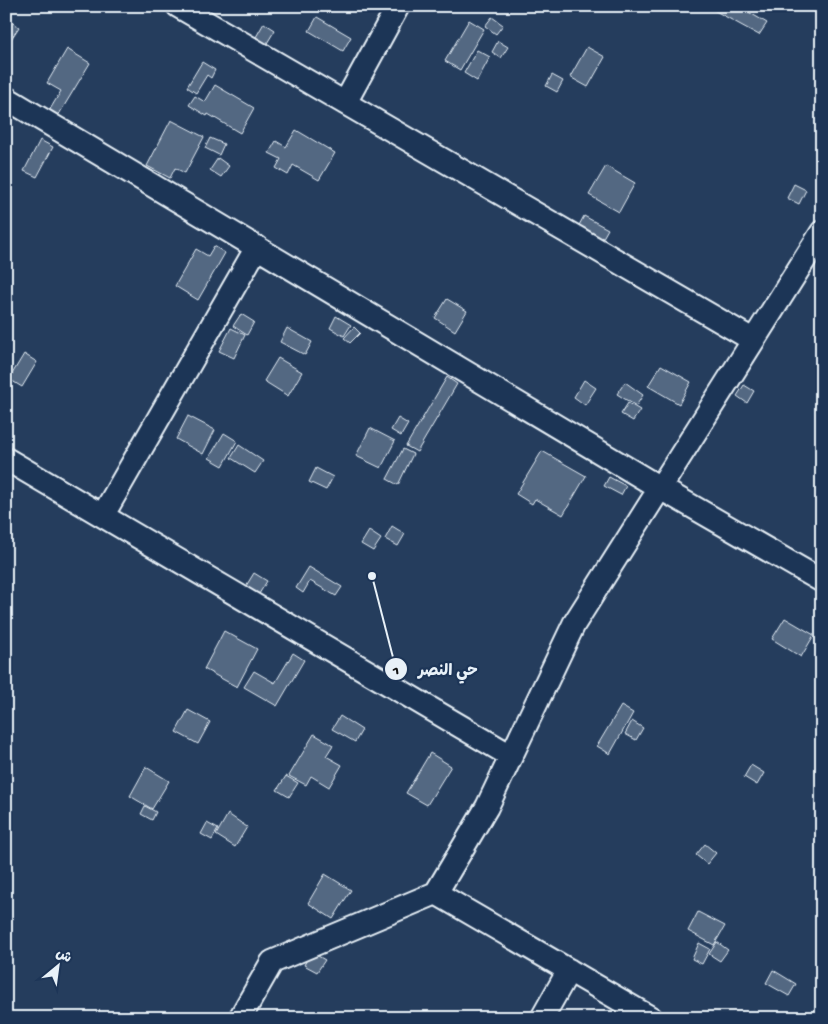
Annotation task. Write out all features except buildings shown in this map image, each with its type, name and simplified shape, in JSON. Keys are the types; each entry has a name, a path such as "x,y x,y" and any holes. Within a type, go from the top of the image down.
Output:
{"street":[{"path":"178,6 753,340"},
{"path":"345,103 398,6"},
{"path":"6,98 660,488 822,581"},
{"path":"240,1018 272,962 436,894 487,807 574,624 822,232"},
{"path":"103,516 257,248"},
{"path":"6,459 511,756"},
{"path":"436,894 651,1018"},
{"path":"542,1018 569,970"}],"place":[{"name":"حي النصر","path":"372,576"}]}
